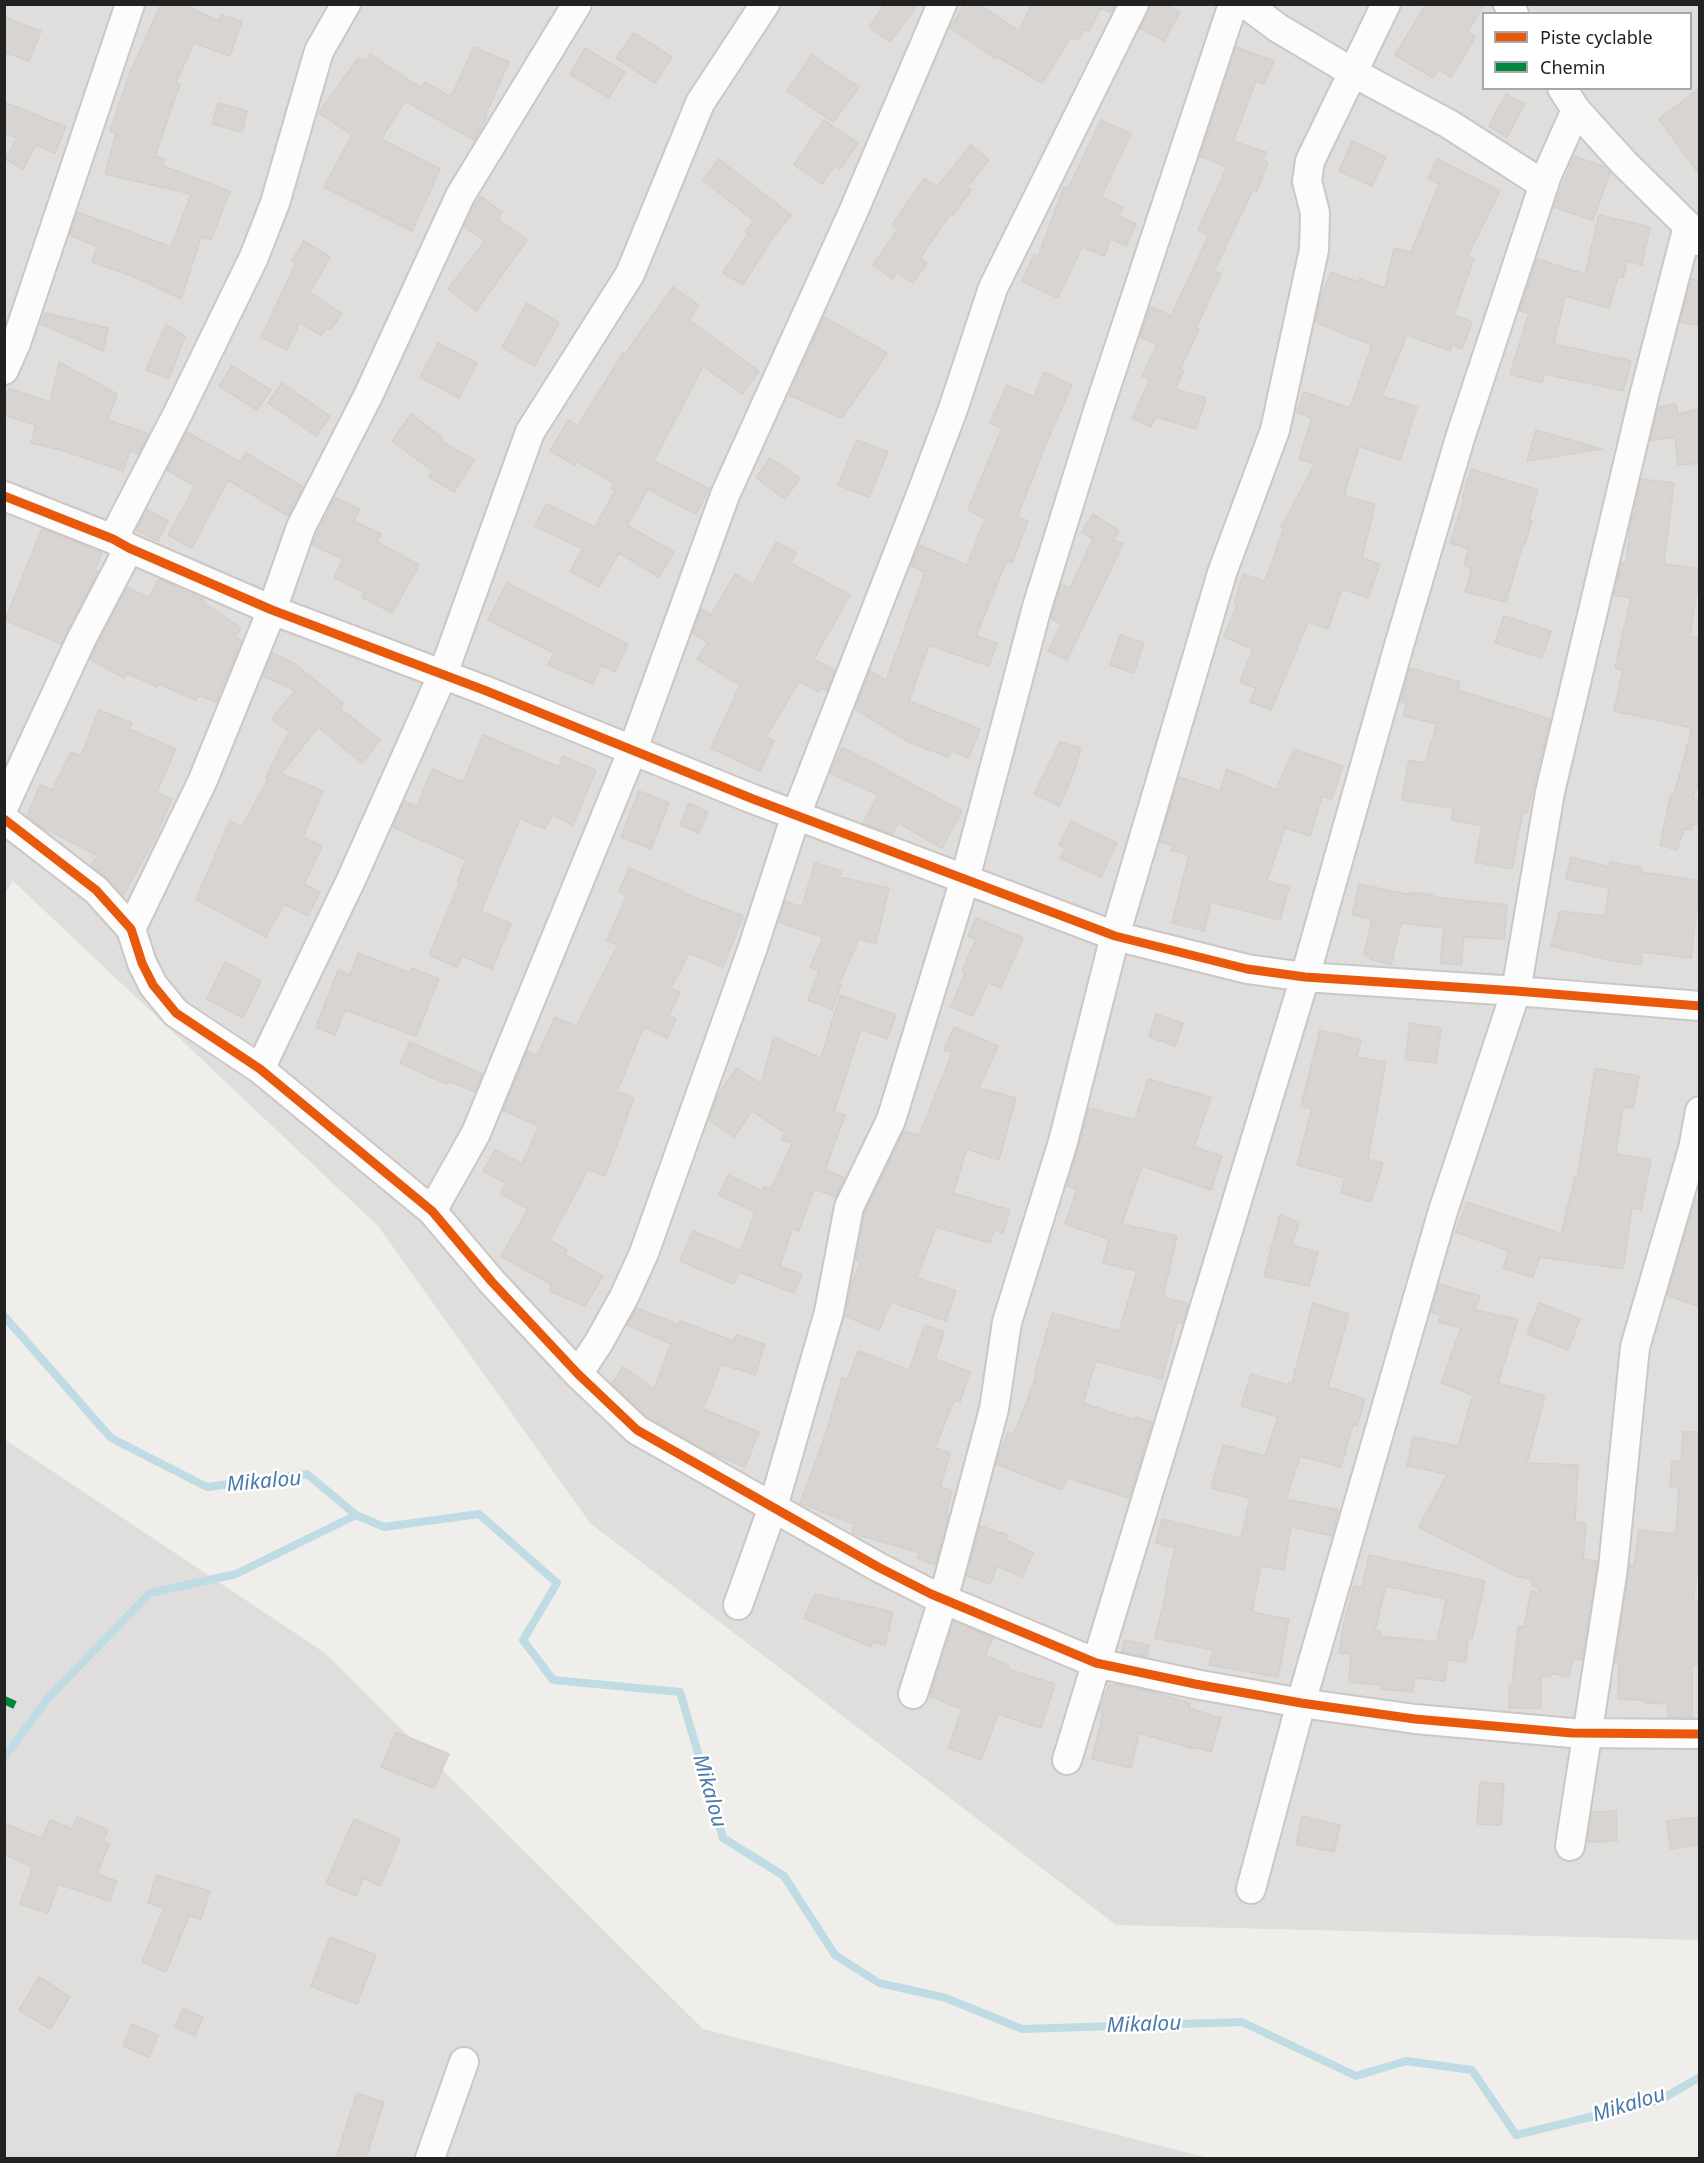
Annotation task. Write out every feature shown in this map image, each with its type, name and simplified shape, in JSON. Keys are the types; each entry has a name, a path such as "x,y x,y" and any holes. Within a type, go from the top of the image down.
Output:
{"street":[{"path":"4,370 16,343 130,4"},
{"path":"4,806 81,640 178,413 254,256 275,203 319,51 346,4"},
{"path":"131,929 203,780 272,610 301,527 368,396 460,196 577,4"},
{"path":"260,1069 351,880 442,674 530,432 630,274 700,103 765,4"},
{"path":"432,1211 476,1133 632,752 725,495 854,210 942,4"},
{"path":"578,1374 624,1297 644,1253 753,947 796,815 953,409 993,288 1134,4"},
{"path":"738,1605 773,1507 829,1312 849,1207 891,1119 965,879 1037,607 1098,411 1233,4"},
{"path":"1246,4 1278,28 1352,72 1449,124 1544,185"},
{"path":"913,1694 943,1600 994,1409 1007,1322 1063,1142 1115,936 1222,573 1275,430 1314,250 1315,213 1307,181 1310,161 1386,4"},
{"path":"1067,1760 1305,977 1394,660 1460,438 1544,185 1569,99"},
{"path":"1251,1889 1300,1703 1443,1211 1516,991 1550,792 1644,396 1694,236 1624,163 1569,99"},
{"path":"4,496 272,610 442,674 632,752 1115,936 1247,969 1305,977 1700,1006"},
{"path":"4,819 96,890 131,929 142,963 153,985 176,1013 260,1069 432,1211 492,1282 578,1374 637,1430 878,1567 943,1600 1096,1663 1195,1684 1300,1703 1415,1719 1586,1732 1700,1734"},
{"path":"1570,1846 1613,1568 1635,1347 1693,1149 1700,1111"},
{"path":"430,2158 464,2062"}],"shaded area":[{"path":"5,5 1699,5 1699,1940 1116,1925 590,1523 378,1226 13,881 5,893"},
{"path":"4,1439 325,1653 703,2029 1209,2158 5,2158"}],"building":[{"path":"161,4 182,4 219,21 221,15 242,21 230,56 194,43 176,83 180,84 155,156 165,159 163,166 230,191 211,240 201,237 181,299 135,277 92,262 97,247 70,235 77,212 171,247 191,194 105,174 116,133 110,131 129,75"},
{"path":"885,4 918,4 890,42 869,27"},
{"path":"965,4 979,4 1019,31 1032,4 1115,4 1111,13 1101,8 1089,31 1084,29 1078,40 1071,37 1042,83 996,56 995,58 950,28"},
{"path":"1150,4 1166,4 1180,12 1164,41 1140,28"},
{"path":"1426,4 1485,4 1467,32 1475,37 1451,77 1438,69 1433,78 1395,55"},
{"path":"4,17 41,31 29,61 4,52"},
{"path":"634,33 672,57 655,83 616,58"},
{"path":"474,47 509,62 485,116 487,117 474,140 405,101 381,139 440,169 412,231 324,187 352,135 319,113 358,58 367,61 370,54 421,88 425,82 451,97"},
{"path":"1236,47 1274,61 1264,84 1256,81 1233,141 1266,152 1263,160 1268,162 1257,191 1253,190 1214,271 1221,274 1180,370 1184,371 1175,389 1206,398 1196,429 1156,417 1151,427 1132,418 1150,380 1142,376 1157,345 1140,337 1150,306 1171,316 1209,235 1198,230 1227,167 1200,156"},
{"path":"585,48 625,72 609,98 570,74"},
{"path":"812,55 859,87 833,122 787,91"},
{"path":"1700,88 1700,175 1659,119"},
{"path":"1506,94 1525,104 1507,137 1489,126"},
{"path":"4,102 66,127 55,153 36,145 23,169 5,159 17,138 4,133"},
{"path":"218,103 247,111 242,132 212,124"},
{"path":"824,120 858,143 840,169 835,165 822,184 794,165"},
{"path":"1101,120 1131,134 1101,197 1123,208 1119,216 1136,224 1126,246 1111,239 1104,256 1082,247 1058,298 1022,281 1034,255 1038,257 1064,187 1068,189"},
{"path":"1352,141 1386,157 1372,186 1339,171"},
{"path":"971,145 989,160 967,187 971,190 953,215 951,213 920,258 927,263 913,283 897,272 892,279 873,265 898,229 892,225 924,179 937,187"},
{"path":"1574,156 1605,167 1610,172 1593,220 1554,207"},
{"path":"719,159 791,215 771,240 743,285 723,273 748,234 745,232 754,221 703,180"},
{"path":"1437,159 1500,191 1467,257 1474,259 1454,315 1472,322 1462,349 1452,345 1450,351 1407,335 1382,396 1417,407 1400,460 1359,446 1344,496 1375,504 1362,558 1380,564 1368,598 1342,589 1328,629 1308,622 1271,710 1250,702 1256,688 1240,682 1253,649 1224,637 1237,605 1234,604 1243,574 1265,581 1284,528 1281,527 1315,464 1299,459 1312,418 1297,412 1304,392 1350,408 1372,345 1315,322 1321,297 1331,272 1385,288 1394,248 1411,252 1439,184 1428,178"},
{"path":"480,196 502,212 498,219 527,240 476,311 448,289 485,241 464,227"},
{"path":"1599,215 1650,227 1642,265 1627,261 1623,278 1618,277 1609,308 1565,296 1554,344 1631,361 1623,391 1545,374 1542,383 1510,374 1529,313 1520,311 1537,259 1585,274"},
{"path":"304,241 330,257 310,292 342,314 330,330 326,328 321,336 300,322 287,350 261,337 296,263 292,261"},
{"path":"1691,279 1700,281 1700,310 1697,325 1680,322"},
{"path":"673,287 699,305 689,320 759,371 742,394 703,366 654,461 709,489 696,514 648,489 627,525 674,552 659,577 619,553 599,587 570,571 583,549 535,526 546,504 595,527 615,490 611,488 614,483 577,461 575,465 550,451 568,420 578,426 623,353 625,354"},
{"path":"527,303 559,323 534,366 502,347"},
{"path":"45,313 108,328 103,351 41,324"},
{"path":"824,317 887,353 842,418 789,395"},
{"path":"166,325 185,336 169,379 146,370"},
{"path":"438,343 477,363 459,398 420,377"},
{"path":"59,362 117,394 108,420 149,434 138,454 130,450 123,471 61,450 31,443 36,425 4,415 4,401 9,389 50,402"},
{"path":"232,366 271,390 257,410 219,386"},
{"path":"1044,372 1072,385 1017,517 1028,521 1012,563 1007,560 976,636 997,643 989,666 929,645 909,701 980,729 969,758 951,751 948,757 911,743 855,709 870,671 886,681 925,572 911,566 919,545 967,565 985,519 968,510 1002,428 990,423 1007,385 1034,397"},
{"path":"282,383 330,416 316,436 268,403"},
{"path":"1676,404 1678,414 1700,409 1700,463 1678,465 1675,437 1650,441 1658,407"},
{"path":"411,414 443,438 441,441 474,460 454,492 429,477 433,471 392,441"},
{"path":"1536,430 1602,449 1527,461"},
{"path":"187,432 240,462 246,453 303,487 288,516 228,480 192,548 168,535 195,486 167,470"},
{"path":"857,440 888,452 869,497 838,485"},
{"path":"770,458 800,478 785,499 756,478"},
{"path":"1471,469 1538,490 1529,520 1532,521 1506,602 1465,592 1472,568 1464,565 1469,549 1450,543"},
{"path":"1641,479 1674,483 1664,564 1700,569 1690,636 1700,638 1700,778 1693,799 1700,800 1700,825 1693,824 1691,830 1684,829 1677,850 1660,845 1671,794 1674,795 1692,728 1614,711 1623,670 1615,668 1631,598 1614,595 1621,563 1626,564 1630,527"},
{"path":"335,498 360,509 354,521 381,534 377,542 419,565 392,613 362,597 364,592 334,578 343,559 312,545"},
{"path":"147,510 168,521 158,541 136,530"},
{"path":"1093,514 1119,531 1113,540 1123,544 1067,660 1048,651 1061,624 1051,618 1061,585 1070,588 1093,539 1082,532"},
{"path":"42,529 102,553 95,569 98,571 61,644 5,620"},
{"path":"776,542 796,553 791,563 850,595 814,659 835,671 827,691 821,688 819,692 799,681 766,737 774,741 760,771 711,748 740,685 697,659 708,642 693,633 701,609 711,615 735,574 753,585"},
{"path":"159,579 204,600 203,602 241,628 235,637 242,640 216,702 199,695 196,700 159,684 157,687 127,673 124,678 90,659 127,587 149,598"},
{"path":"507,583 628,644 615,672 601,665 593,684 548,665 554,653 488,620"},
{"path":"1504,616 1551,631 1542,658 1495,643"},
{"path":"1120,635 1144,643 1134,673 1110,665"},
{"path":"272,653 295,664 343,703 340,708 380,740 362,763 318,727 281,774 323,791 303,837 322,846 304,884 320,892 308,916 284,904 266,937 196,899 230,821 242,827 268,779 266,777 289,732 272,719 295,690 263,676"},
{"path":"1410,668 1460,682 1458,690 1550,719 1527,813 1523,811 1512,869 1475,862 1482,826 1451,820 1453,808 1402,800 1409,760 1425,763 1437,724 1403,716 1407,703 1401,702"},
{"path":"99,710 132,723 129,729 176,749 157,792 172,799 153,842 123,896 91,865 98,856 40,826 27,816 40,785 52,790 71,752 81,756"},
{"path":"483,735 559,767 563,756 596,770 573,825 552,815 545,829 520,818 481,911 511,924 492,969 462,956 457,967 429,955 460,882 457,881 466,860 393,827 404,801 417,807 432,769 463,782"},
{"path":"1060,742 1081,748 1071,780 1059,806 1034,794"},
{"path":"842,748 962,811 942,848 898,823 892,834 863,823 878,795 830,773"},
{"path":"1294,749 1343,766 1332,799 1322,796 1310,836 1285,828 1267,881 1289,887 1280,920 1211,902 1204,931 1172,923 1189,855 1171,850 1173,846 1160,842 1179,777 1220,791 1227,769 1276,790"},
{"path":"639,791 669,803 651,849 621,837"},
{"path":"689,803 708,812 699,833 680,825"},
{"path":"1071,821 1117,843 1101,877 1060,858 1065,848 1059,845"},
{"path":"1571,857 1609,867 1610,862 1642,868 1641,872 1700,881 1700,908 1697,907 1691,958 1642,952 1641,965 1551,946 1560,911 1605,916 1609,888 1566,879"},
{"path":"815,863 841,871 839,877 889,888 876,943 859,939 839,985 841,985 832,1009 808,1000 819,971 810,967 823,937 778,922 785,901 802,907"},
{"path":"629,868 681,890 681,892 743,916 723,967 689,953 671,988 680,992 669,1016 676,1019 667,1038 644,1027 617,1091 634,1098 605,1176 588,1170 550,1240 567,1250 564,1254 603,1276 585,1306 549,1291 552,1285 501,1256 528,1209 501,1194 506,1183 483,1171 495,1150 522,1164 539,1126 503,1110 527,1051 537,1056 555,1017 576,1026 618,945 607,941 627,895 619,892"},
{"path":"1359,884 1410,895 1410,892 1433,895 1433,897 1507,905 1504,939 1464,937 1461,965 1440,963 1444,928 1401,923 1391,965 1370,959 1371,957 1364,955 1372,919 1352,915"},
{"path":"976,918 1023,938 1001,988 988,983 973,1016 951,1007 965,973 962,971 976,939 968,936"},
{"path":"358,953 410,973 412,968 439,979 416,1036 345,1010 335,1035 316,1027 338,970 350,975"},
{"path":"225,962 261,981 243,1018 207,999"},
{"path":"840,995 896,1015 887,1039 861,1029 834,1112 845,1115 825,1170 845,1178 836,1197 814,1189 799,1231 792,1229 780,1266 802,1274 794,1293 739,1272 734,1284 680,1261 693,1231 741,1251 755,1212 719,1195 728,1175 762,1191 764,1187 771,1189 793,1142 781,1140 785,1133 752,1111 734,1137 709,1120 717,1096 737,1068 761,1084 774,1037 821,1058"},
{"path":"1156,1014 1183,1023 1175,1046 1149,1037"},
{"path":"1410,1023 1441,1028 1436,1063 1405,1059"},
{"path":"954,1027 998,1046 979,1088 1016,1098 999,1160 967,1149 953,1193 1010,1210 1003,1233 994,1230 990,1243 936,1227 917,1278 956,1291 946,1321 891,1302 879,1330 845,1316 851,1285 861,1262 856,1261 865,1212 904,1131 919,1136 952,1053 944,1050"},
{"path":"1320,1030 1361,1040 1357,1057 1386,1062 1368,1159 1383,1163 1371,1202 1341,1193 1345,1178 1297,1165 1312,1109 1301,1106"},
{"path":"410,1042 482,1074 475,1092 449,1081 447,1084 400,1063"},
{"path":"1595,1068 1639,1076 1633,1108 1623,1107 1616,1154 1651,1160 1641,1210 1632,1208 1623,1269 1540,1257 1533,1277 1503,1268 1509,1251 1456,1232 1467,1202 1561,1234 1575,1177 1577,1178"},
{"path":"1148,1079 1211,1097 1194,1147 1222,1156 1211,1190 1142,1166 1122,1224 1177,1236 1163,1297 1188,1304 1182,1324 1177,1322 1162,1379 1096,1361 1083,1403 1135,1420 1136,1417 1152,1422 1129,1498 1067,1478 1062,1490 996,1464 1008,1432 1014,1435 1037,1374 1035,1373 1052,1313 1119,1331 1137,1271 1103,1263 1109,1239 1065,1224 1077,1189 1067,1186 1089,1108 1135,1120"},
{"path":"1695,1200 1700,1201 1700,1307 1667,1295"},
{"path":"1280,1215 1299,1222 1292,1245 1318,1252 1309,1286 1264,1276"},
{"path":"1439,1284 1480,1296 1475,1310 1518,1319 1498,1383 1545,1396 1527,1463 1578,1465 1575,1522 1586,1523 1583,1559 1597,1561 1597,1566 1582,1660 1573,1659 1569,1677 1551,1673 1551,1677 1541,1676 1541,1708 1509,1708 1509,1685 1512,1685 1518,1626 1524,1627 1531,1591 1538,1593 1539,1588 1532,1585 1533,1580 1513,1575 1419,1527 1447,1474 1407,1466 1413,1437 1458,1446 1473,1395 1441,1383 1461,1328 1438,1322 1441,1315 1431,1312"},
{"path":"1313,1303 1349,1314 1328,1387 1365,1399 1357,1426 1353,1424 1341,1467 1300,1456 1286,1499 1338,1510 1332,1536 1291,1527 1284,1570 1261,1566 1252,1611 1289,1619 1278,1677 1209,1665 1213,1650 1155,1638 1175,1548 1156,1543 1162,1519 1241,1538 1250,1498 1211,1488 1223,1445 1265,1456 1278,1417 1241,1406 1251,1374 1288,1385 1289,1382 1292,1383"},
{"path":"1539,1303 1580,1319 1568,1350 1527,1334"},
{"path":"637,1308 679,1325 680,1321 734,1341 736,1335 765,1344 755,1375 721,1364 703,1409 759,1432 745,1467 709,1452 647,1417 612,1384 623,1367 654,1389 671,1344 627,1325"},
{"path":"925,1325 944,1332 935,1359 970,1372 960,1402 954,1400 935,1448 950,1453 940,1487 952,1491 946,1514 949,1515 935,1565 918,1558 920,1553 852,1533 854,1524 800,1503 826,1433 842,1378 847,1380 858,1351 909,1370"},
{"path":"1683,1432 1700,1432 1700,1551 1693,1601 1700,1601 1700,1665 1692,1664 1692,1717 1668,1717 1668,1704 1618,1699 1619,1664 1615,1663 1630,1565 1634,1566 1639,1530 1676,1534 1679,1487 1670,1486 1672,1461 1681,1461"},
{"path":"980,1526 1008,1535 1006,1540 1033,1553 1022,1577 997,1566 990,1584 967,1576"},
{"path":"1369,1555 1485,1581 1472,1639 1468,1639 1466,1662 1448,1660 1445,1681 1415,1678 1413,1692 1380,1689 1381,1685 1349,1682 1351,1654 1339,1653 1354,1586 1362,1588","holes":["1386,1586 1446,1599 1437,1642 1380,1636 1380,1631 1375,1631"]},
{"path":"815,1594 893,1612 885,1645 872,1642 871,1647 804,1618"},
{"path":"954,1621 993,1638 985,1655 1009,1666 1008,1669 1055,1684 1041,1728 998,1714 981,1760 948,1748 962,1709 930,1696"},
{"path":"1124,1640 1149,1645 1147,1657 1122,1652"},
{"path":"1114,1684 1190,1703 1189,1708 1221,1718 1211,1752 1139,1733 1131,1768 1092,1759 1103,1713 1099,1712 1109,1685"},
{"path":"396,1732 449,1754 434,1788 381,1767"},
{"path":"1480,1782 1504,1784 1501,1825 1477,1824"},
{"path":"1616,1811 1617,1841 1587,1842 1592,1812"},
{"path":"1302,1816 1340,1825 1334,1852 1296,1844"},
{"path":"77,1817 108,1830 103,1841 109,1844 97,1874 117,1881 110,1901 58,1884 48,1913 20,1904 33,1867 4,1854 4,1823 42,1839 50,1820 73,1829"},
{"path":"1700,1817 1700,1844 1671,1849 1666,1821"},
{"path":"354,1819 400,1839 380,1886 363,1878 356,1896 326,1883"},
{"path":"156,1875 210,1891 201,1919 189,1916 166,1972 142,1962 164,1908 148,1903"},
{"path":"330,1937 376,1955 357,2004 311,1986"},
{"path":"39,1977 70,1997 50,2029 19,2010"},
{"path":"183,2009 203,2017 195,2036 175,2027"},
{"path":"132,2024 158,2035 149,2057 123,2046"},
{"path":"357,2093 384,2102 366,2158 336,2158"}],"waterway":[{"name":"Mikalou","path":"4,1316 111,1438 207,1487 307,1474 356,1515 384,1527 479,1514 557,1583 523,1640 553,1680 680,1692 723,1838 784,1876 835,1955 879,1983 946,1998 1022,2029 1242,2022 1356,2076 1406,2061 1472,2070 1516,2135 1660,2100 1700,2077"},
{"path":"4,1758 48,1698 150,1593 236,1574 356,1515"}],"marked path":[{"path":"4,1700 15,1705"}],"cycle path":[{"path":"4,496 113,539 272,610 484,690 753,799 1115,936 1247,969 1305,977 1700,1006"},
{"path":"4,819 96,890 131,929 142,963 153,985 176,1013 260,1069 432,1211 492,1282 578,1374 637,1430 878,1567 931,1594 1096,1663 1195,1684 1301,1703 1415,1719 1572,1733 1700,1734"}]}
